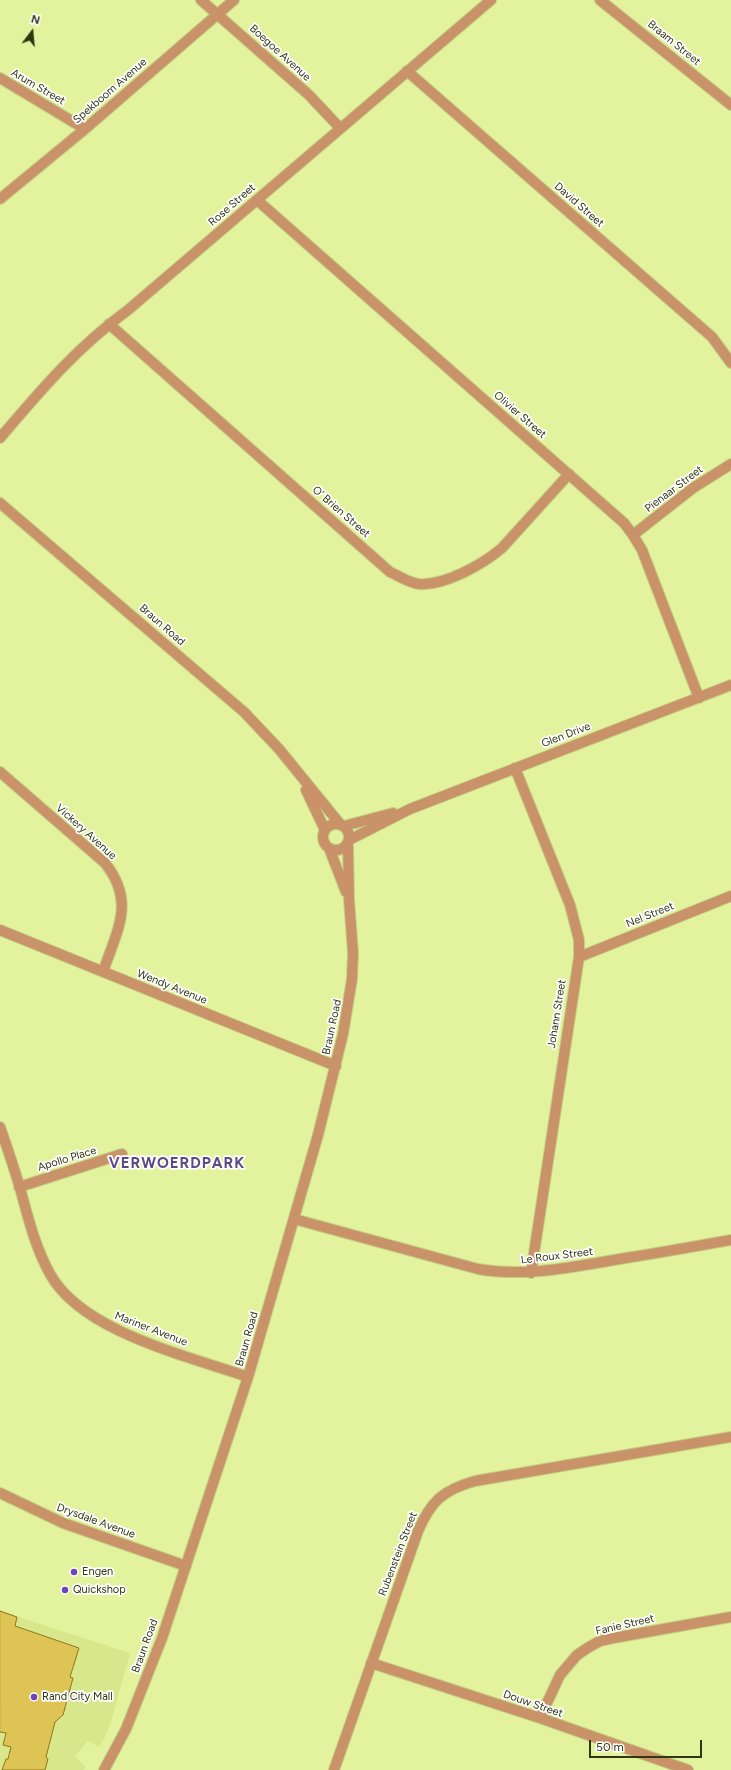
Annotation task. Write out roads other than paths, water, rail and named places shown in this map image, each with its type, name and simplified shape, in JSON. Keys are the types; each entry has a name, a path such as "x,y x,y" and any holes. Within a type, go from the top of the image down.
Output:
{"street":[{"name":"Boegoe Avenue","path":"201,0 309,95 340,128"},
{"name":"Spekboom Avenue","path":"0,199 234,0"},
{"name":"Rose Street","path":"0,438 66,362 108,324 128,310 491,0"},
{"name":"Braam Street","path":"600,0 731,105"},
{"name":"David Street","path":"407,71 712,337 731,363"},
{"name":"Arum Street","path":"0,78 85,128"},
{"name":"Olivier Street","path":"257,200 614,514 634,535 642,550 699,698"},
{"name":"O' Brien Street","path":"108,324 390,572 418,584 446,579 474,568 491,558 502,548 568,474"},
{"name":"Pienaar Street","path":"634,535 693,488 731,464"},
{"name":"Braun Road","path":"0,502 244,712 279,749 299,776 342,825"},
{"name":"Glen Drive","path":"348,842 410,809 731,685"},
{"name":"Johann Street","path":"515,768 570,904 579,940 579,957 531,1273"},
{"name":"Vickery Avenue","path":"0,772 105,863 115,875 123,900 122,913 103,972"},
{"name":"Braun Road","path":"299,776 325,830"},
{"name":"Glen Drive","path":"342,825 410,809"},
{"path":"332,824 342,825 349,832 348,842 341,849 329,848 323,838 325,830 332,824"},
{"name":"Braun Road","path":"104,1770 126,1729 143,1688 186,1566 248,1377 294,1219 336,1066 349,1007 352,979 353,953 349,899 348,842"},
{"name":"Braun Road","path":"329,848 349,899"},
{"name":"Nel Street","path":"579,957 731,896"},
{"name":"Wendy Avenue","path":"0,930 336,1066"},
{"name":"Mariner Avenue","path":"0,1127 43,1262 57,1285 74,1303 103,1324 133,1337 248,1377"},
{"name":"Apollo Place","path":"19,1187 122,1154"},
{"name":"Le Roux Street","path":"294,1219 478,1269 506,1273 531,1273 731,1240"},
{"name":"Rubenstein Street","path":"334,1770 418,1531 433,1502 457,1486 475,1481 731,1436"},
{"name":"Drysdale Avenue","path":"0,1493 63,1523 186,1566"},
{"name":"Fanie Street","path":"540,1718 560,1675 577,1655 600,1641 731,1617"},
{"name":"Douw Street","path":"371,1663 540,1718 688,1770"}],"place":[{"name":"Engen","path":"74,1572"},
{"name":"Quickshop","path":"65,1590"},
{"name":"Rand City Mall","path":"34,1697"}],"district":[{"name":"VERWOERDPARK","path":"177,1164"}]}
